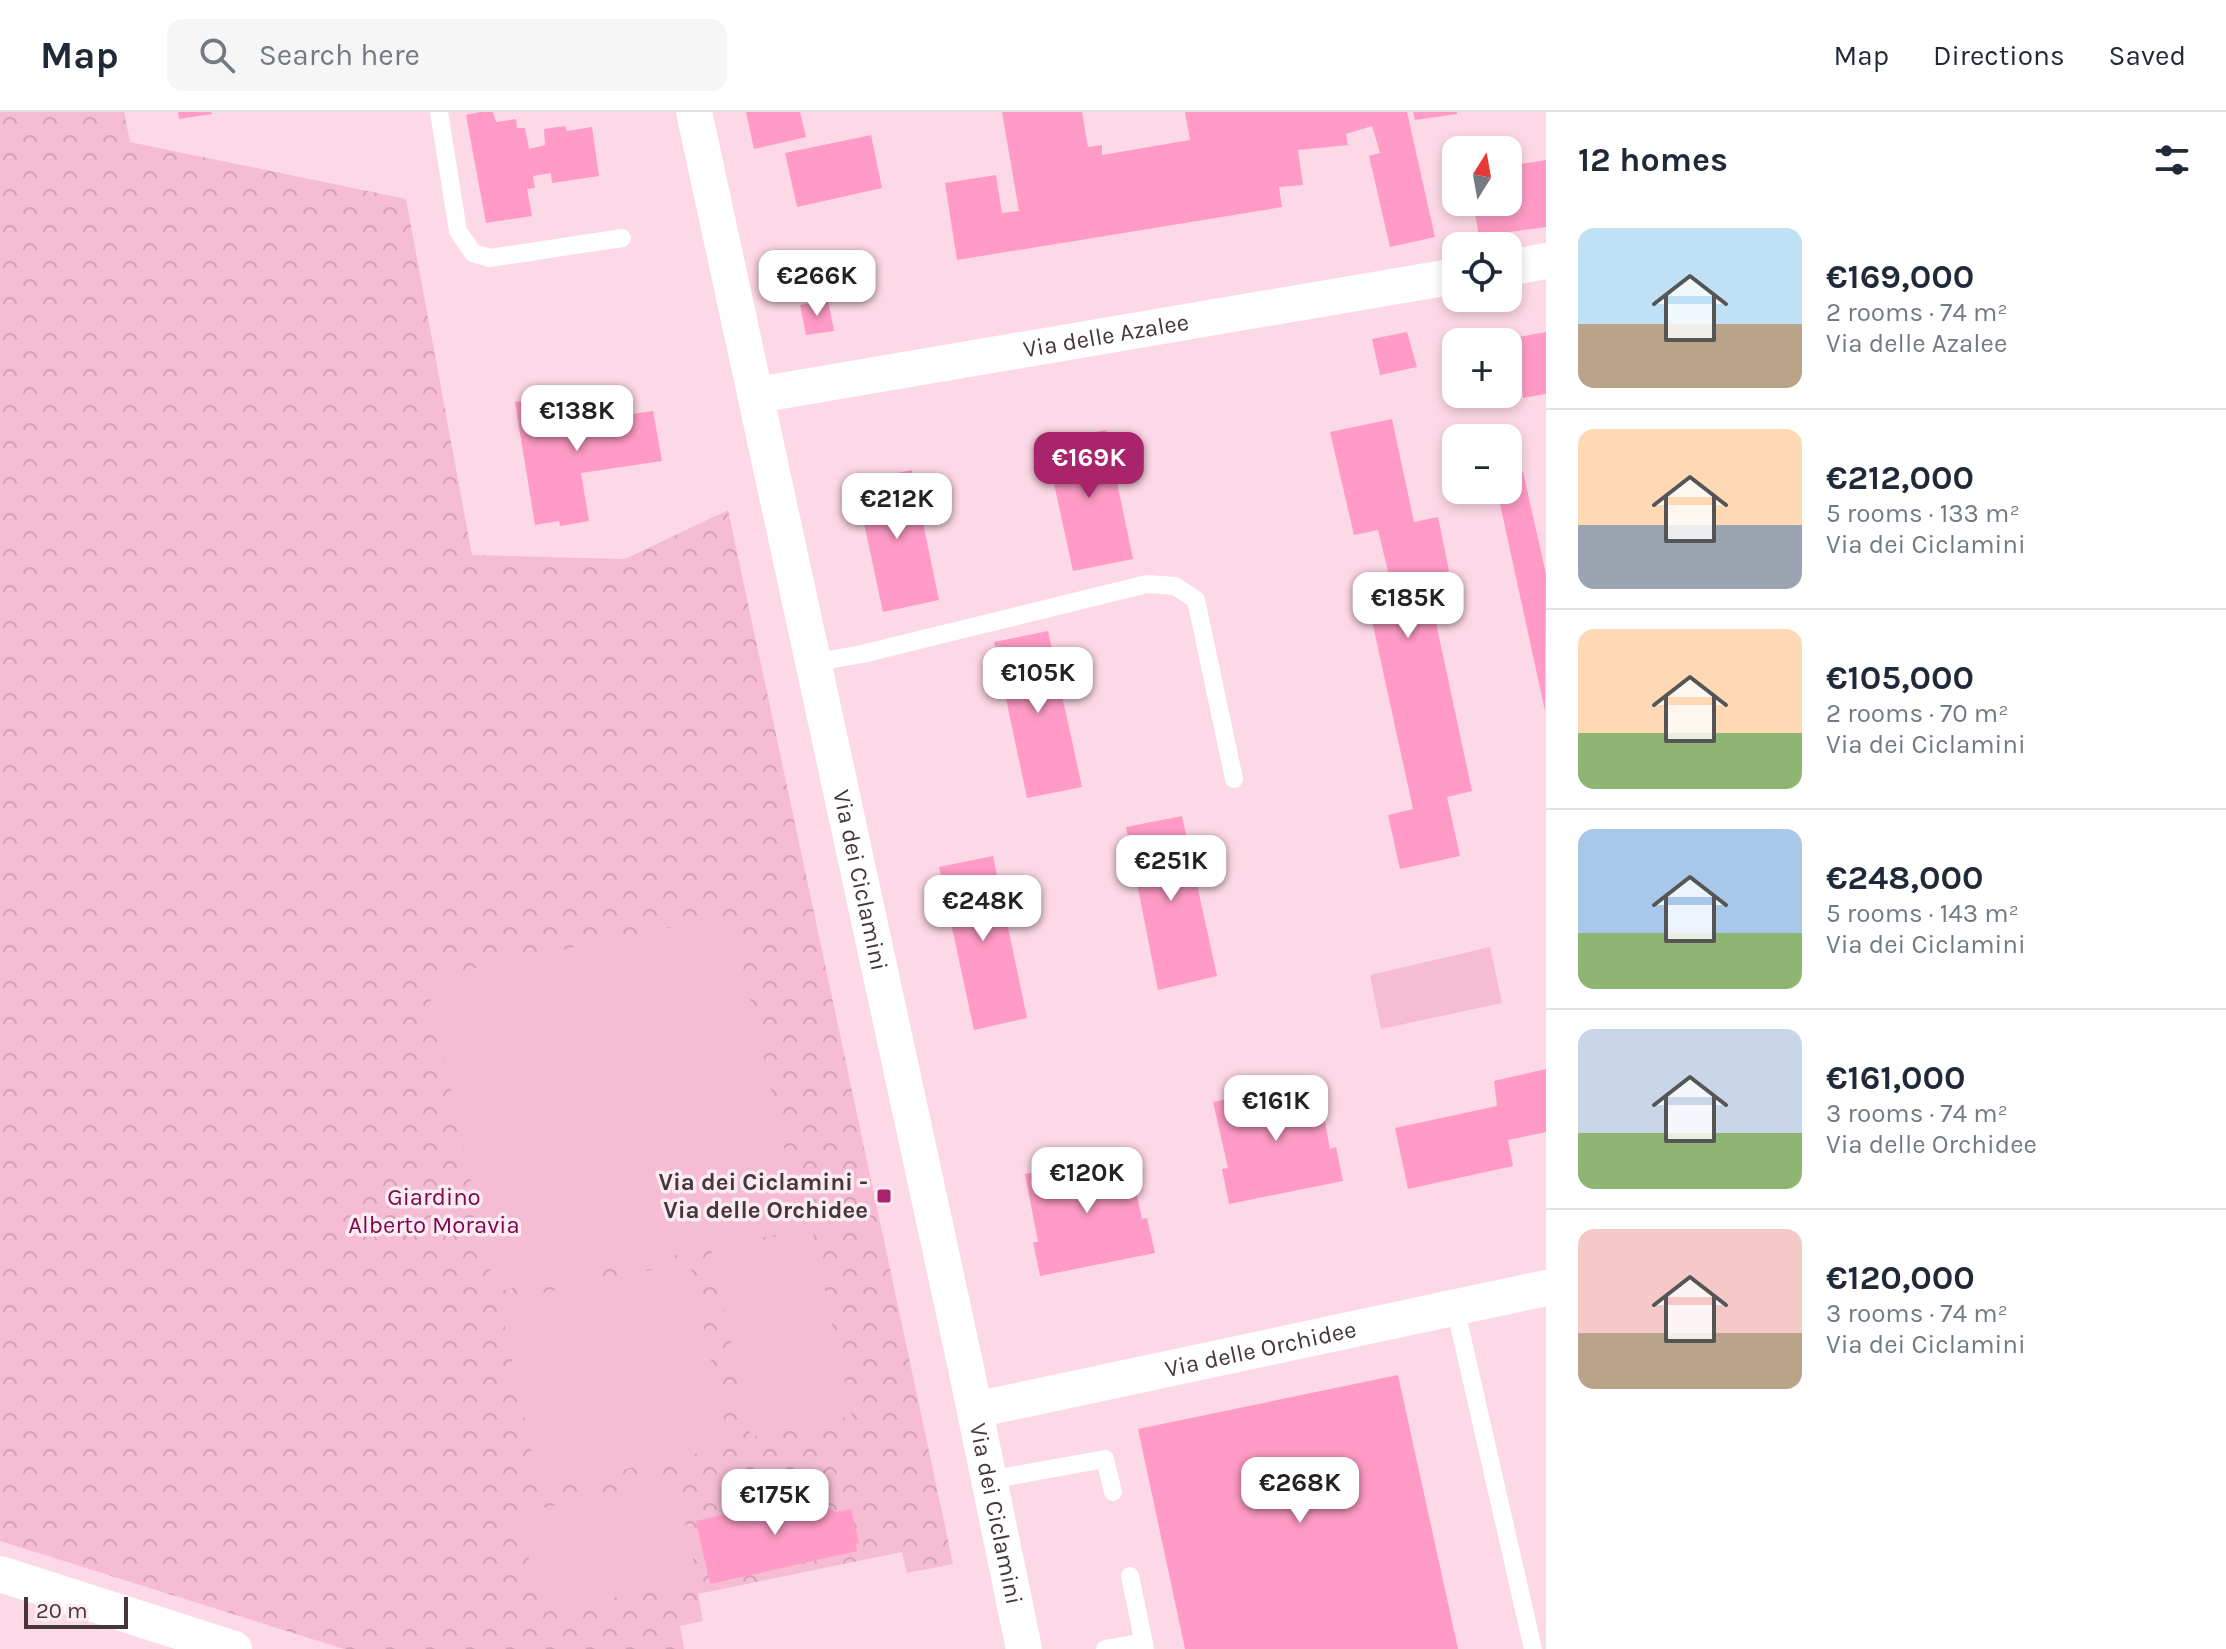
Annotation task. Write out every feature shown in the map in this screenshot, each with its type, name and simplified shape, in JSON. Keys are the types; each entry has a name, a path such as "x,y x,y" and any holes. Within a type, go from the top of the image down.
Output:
{"street":[{"name":"Via dei Ciclamini","path":"694,112 1024,1649"},
{"path":"1522,265 1546,261"},
{"name":"Via delle Azalee","path":"757,395 1442,278"},
{"name":"Via delle Orchidee","path":"975,1410 1546,1288"},
{"path":"0,1574 234,1649"}],"lane":[{"path":"439,112 458,231 473,253 490,258 622,238"},
{"path":"812,663 862,654 1147,584 1175,586 1196,600 1234,779"},
{"path":"1455,1307 1533,1649"},
{"path":"989,1480 1105,1459 1113,1492"},
{"path":"1105,1649 1144,1645 1130,1576"}],"green space":[{"name":"Giardino Alberto Moravia","path":"0,112 124,112 130,142 406,199 472,555 625,559 728,510 953,1564 907,1573 902,1552 698,1594 703,1621 680,1626 684,1649 344,1649 0,1541"},
{"path":"731,915 803,1229 495,1292 426,978"},
{"path":"1490,947 1502,1003 1381,1029 1370,975"},
{"path":"812,1229 852,1416 751,1437 711,1251"},
{"path":"689,1262 730,1446 539,1488 500,1302"},
{"path":"675,1479 698,1580 541,1613 519,1513"}],"building":[{"path":"178,112 211,112 212,114 179,119"},
{"path":"493,112 496,122 516,119 517,128 525,128 529,149 545,145 544,129 565,126 567,131 592,127 599,176 552,183 551,173 533,176 535,188 527,189 532,216 486,223 466,115"},
{"path":"746,112 800,112 806,137 754,149"},
{"path":"1002,112 1082,112 1088,147 1102,145 1102,155 1190,140 1185,112 1407,112 1435,237 1390,247 1369,156 1380,153 1372,126 1346,134 1348,145 1298,150 1303,185 1279,187 1282,207 957,260 945,183 996,175 1002,213 1019,211"},
{"path":"1413,112 1457,112 1457,114 1415,120"},
{"path":"871,135 882,188 797,207 785,153"},
{"path":"1546,160 1546,227 1478,232 1475,216 1522,216 1522,164"},
{"path":"828,300 834,331 806,335 800,305"},
{"path":"1407,332 1417,367 1380,375 1372,339"},
{"path":"1546,332 1546,394 1523,398 1522,336"},
{"path":"562,388 567,417 574,416 576,433 594,430 591,413 616,410 617,416 653,411 662,461 581,473 589,521 560,526 559,521 535,525 515,402 539,398 538,392"},
{"path":"1392,419 1414,522 1438,517 1449,571 1426,576 1472,791 1447,797 1460,856 1400,869 1388,815 1413,809 1366,593 1392,588 1378,530 1354,535 1330,432"},
{"path":"1106,430 1133,559 1073,571 1045,442"},
{"path":"912,470 939,600 883,612 855,481"},
{"path":"1522,472 1546,574 1545,711 1500,504 1522,504"},
{"path":"1048,631 1082,787 1027,798 994,642"},
{"path":"1182,816 1217,976 1158,990 1126,827"},
{"path":"993,856 1027,1018 974,1030 939,867"},
{"path":"1546,1069 1546,1132 1508,1140 1513,1166 1408,1189 1395,1128 1497,1106 1494,1081"},
{"path":"1317,1080 1330,1149 1336,1147 1343,1181 1229,1204 1222,1169 1228,1168 1213,1102"},
{"path":"1128,1153 1142,1219 1147,1218 1155,1253 1040,1276 1033,1242 1038,1242 1025,1174"},
{"path":"1398,1375 1458,1649 1185,1649 1138,1429"},
{"path":"826,1492 828,1507 836,1512 851,1509 859,1543 856,1544 857,1551 710,1584 696,1521"}],"place":[{"name":"Via dei Ciclamini - Via delle Orchidee","path":"884,1196"}]}
